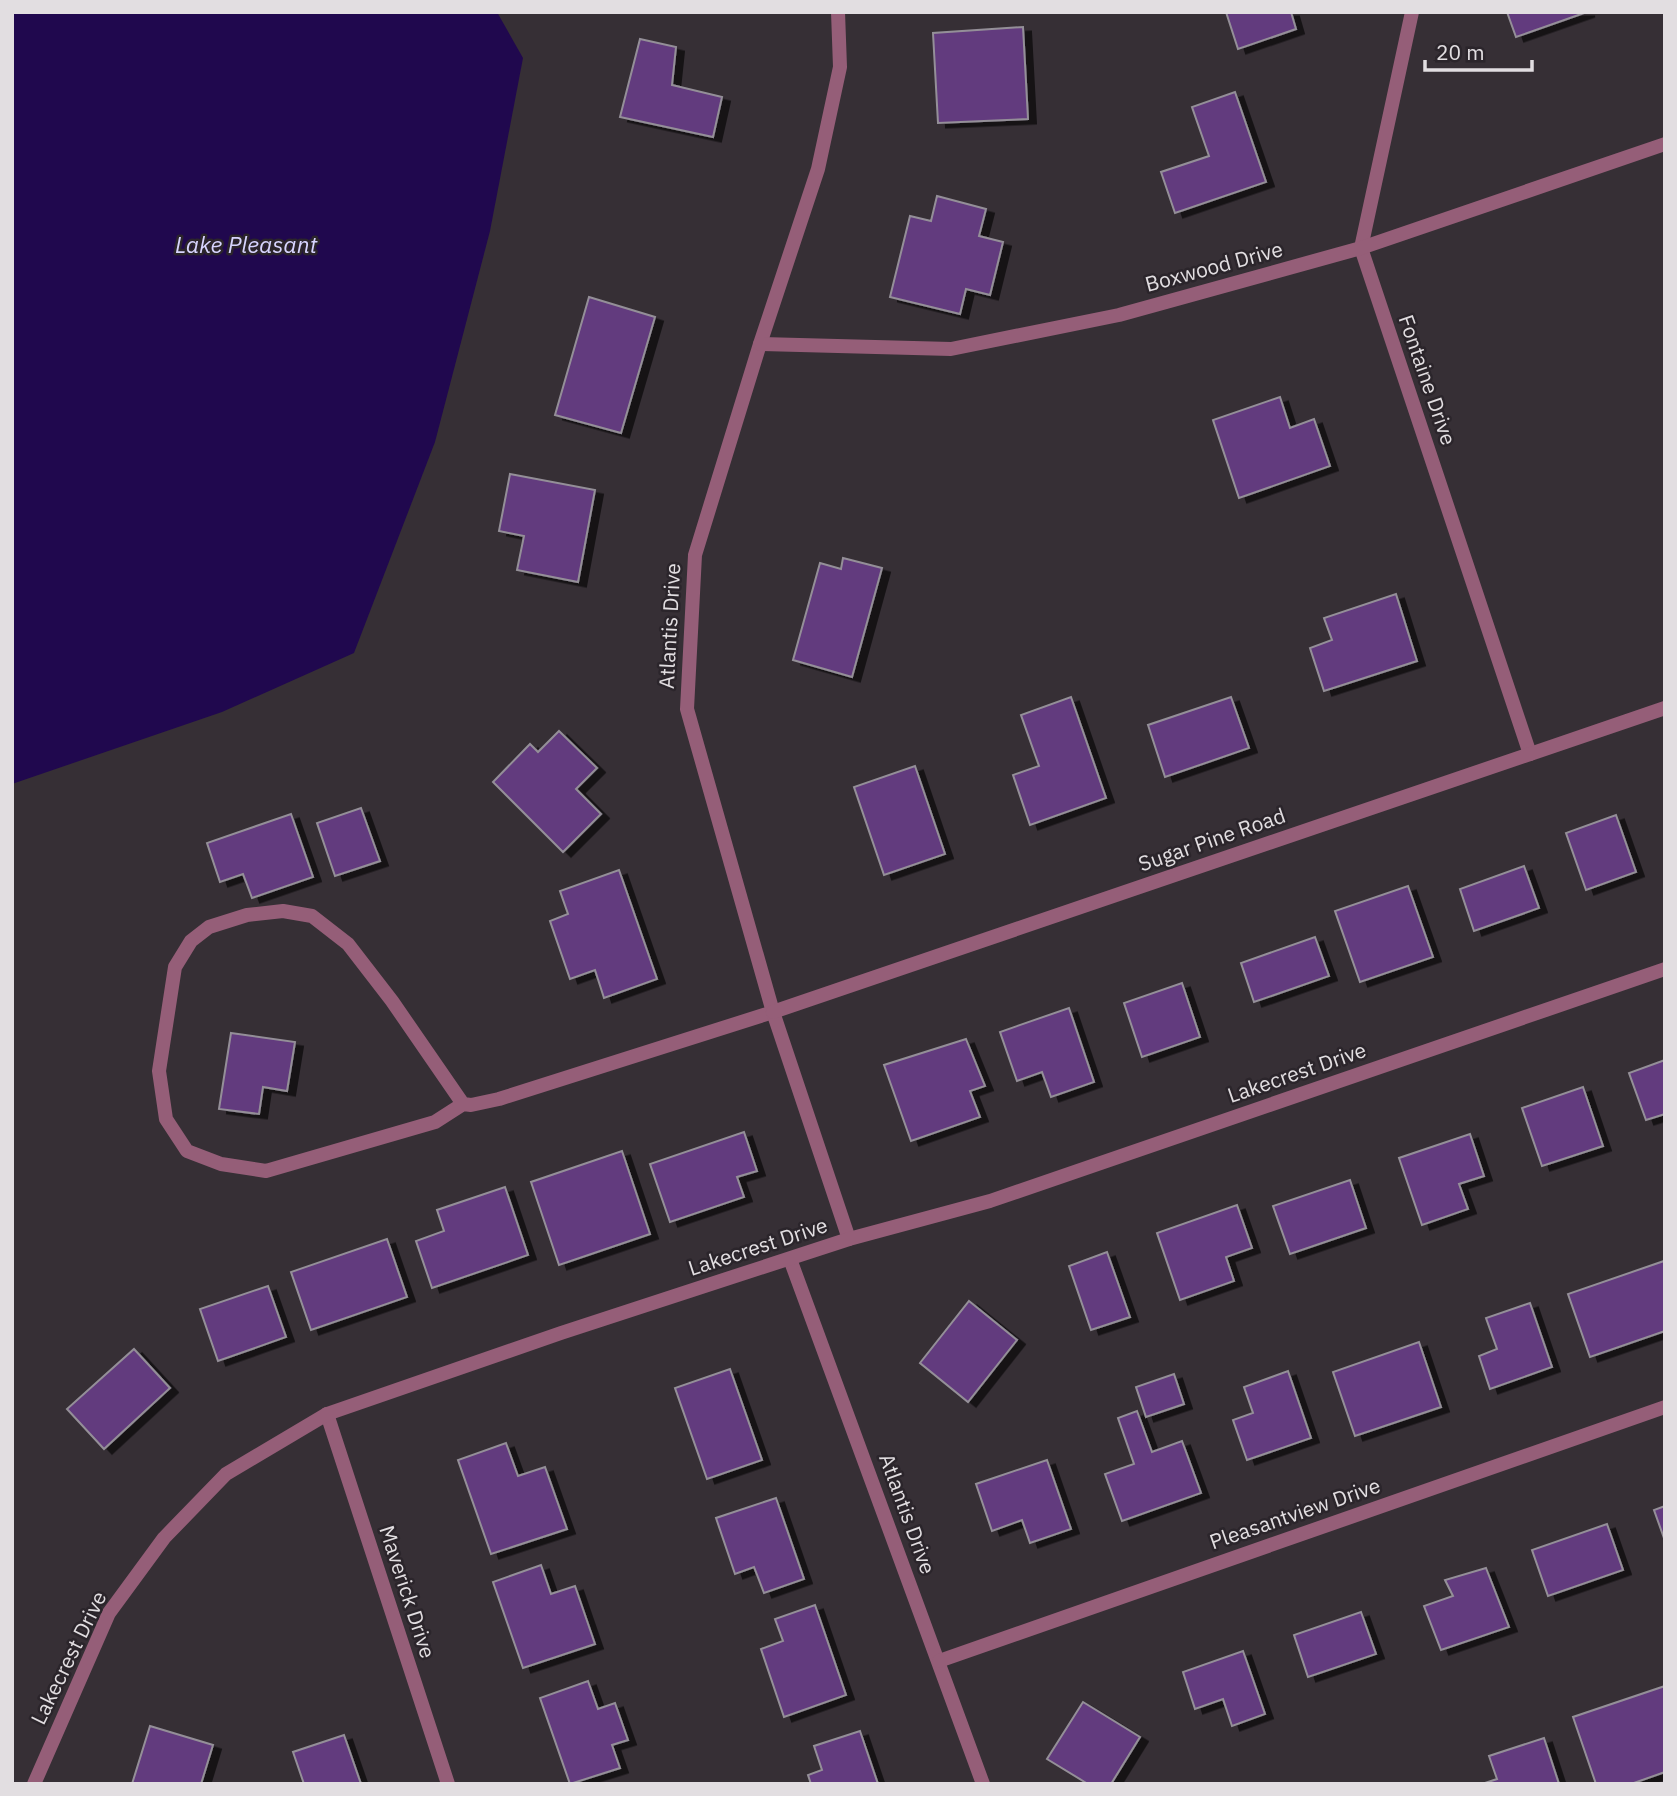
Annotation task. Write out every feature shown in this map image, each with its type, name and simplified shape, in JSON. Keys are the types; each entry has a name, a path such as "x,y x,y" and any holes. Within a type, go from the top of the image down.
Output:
{"street":[{"name":"Atlantis Drive","path":"838,12 840,67 818,169 760,344 695,555 687,709 773,1012 849,1239"},
{"path":"1361,248 1412,12"},
{"name":"Boxwood Drive","path":"760,344 951,349 1119,315 1361,248 1665,144"},
{"name":"Fontaine Drive","path":"1361,248 1530,754"},
{"name":"Sugar Pine Road","path":"463,1104 499,1100 773,1012 1665,708"},
{"path":"283,911 312,916 348,944 392,1001 463,1104 435,1122 266,1171 221,1164 187,1151 166,1119 159,1071 175,967 191,941 209,927 247,915 283,911"},
{"name":"Lakecrest Drive","path":"34,1784 109,1613 164,1538 226,1474 327,1414 561,1333 849,1239 990,1201 1665,969"},
{"name":"Atlantis Drive","path":"790,1259 983,1784"},
{"name":"Pleasantview Drive","path":"939,1661 1665,1407"},
{"name":"Maverick Drive","path":"327,1414 448,1784"}],"water":[{"name":"Lake Pleasant","path":"12,12 497,12 523,58 490,231 435,442 354,653 222,712 12,784"}],"building":[{"path":"1226,12 1291,12 1296,29 1238,49"},
{"path":"1507,12 1587,12 1516,37"},
{"path":"1023,27 1028,119 938,123 933,33"},
{"path":"640,39 676,47 672,85 722,97 713,137 620,117"},
{"path":"1235,92 1266,182 1175,213 1161,172 1209,156 1192,107"},
{"path":"937,196 986,209 979,236 1003,242 990,295 966,289 960,314 890,297 910,216 931,221"},
{"path":"589,297 655,317 621,433 555,415"},
{"path":"1280,397 1290,428 1314,419 1330,466 1239,498 1213,420"},
{"path":"510,474 595,490 578,582 517,570 524,536 499,531"},
{"path":"843,558 882,568 852,677 793,660 820,563 841,569"},
{"path":"1396,594 1417,661 1324,691 1310,648 1332,640 1324,618"},
{"path":"1071,697 1106,798 1030,825 1013,775 1039,766 1021,715"},
{"path":"1231,697 1249,748 1165,777 1148,725"},
{"path":"559,731 597,768 576,789 601,814 563,852 493,782 530,744 538,752"},
{"path":"915,766 945,854 884,875 854,787"},
{"path":"361,808 380,861 335,876 317,823"},
{"path":"291,814 313,877 252,898 243,874 220,882 207,843"},
{"path":"1616,815 1636,872 1586,890 1566,833"},
{"path":"1524,866 1539,908 1474,931 1460,889"},
{"path":"619,870 657,979 604,998 595,970 570,979 550,921 568,914 560,891"},
{"path":"1408,886 1433,957 1360,982 1335,911"},
{"path":"1315,937 1329,976 1254,1002 1241,963"},
{"path":"1182,983 1200,1037 1142,1057 1124,1003"},
{"path":"1069,1008 1094,1082 1051,1097 1042,1072 1017,1081 1000,1032"},
{"path":"231,1033 295,1042 287,1091 263,1087 259,1114 219,1109"},
{"path":"966,1039 985,1086 970,1091 980,1117 911,1141 884,1065"},
{"path":"1665,1060 1665,1114 1646,1120 1629,1073"},
{"path":"1583,1087 1603,1146 1542,1166 1522,1108"},
{"path":"744,1132 757,1171 737,1177 744,1197 670,1222 650,1164"},
{"path":"1470,1134 1484,1176 1459,1184 1468,1209 1422,1225 1399,1158"},
{"path":"622,1151 650,1234 559,1265 531,1182"},
{"path":"1350,1180 1366,1228 1290,1254 1273,1206"},
{"path":"505,1187 528,1255 432,1288 416,1241 444,1231 437,1210"},
{"path":"1237,1205 1252,1248 1226,1257 1234,1281 1180,1300 1157,1233"},
{"path":"387,1239 407,1297 311,1330 291,1272"},
{"path":"1107,1252 1130,1317 1091,1330 1069,1266"},
{"path":"1664,1261 1665,1331 1590,1357 1568,1294"},
{"path":"268,1286 286,1337 218,1361 200,1309"},
{"path":"969,1301 1017,1340 968,1402 920,1363"},
{"path":"1530,1303 1552,1367 1490,1389 1479,1356 1497,1349 1486,1318"},
{"path":"1419,1342 1441,1407 1355,1436 1333,1372"},
{"path":"134,1349 170,1388 104,1449 67,1409"},
{"path":"730,1369 762,1460 707,1479 675,1388"},
{"path":"1288,1371 1311,1438 1247,1460 1233,1420 1253,1413 1244,1387"},
{"path":"1174,1374 1184,1404 1146,1417 1136,1387"},
{"path":"1137,1411 1152,1452 1182,1441 1201,1493 1122,1521 1105,1474 1134,1464 1118,1418"},
{"path":"506,1443 518,1476 545,1467 567,1529 491,1554 458,1460"},
{"path":"1047,1460 1071,1529 1030,1543 1022,1520 992,1531 976,1484"},
{"path":"776,1498 804,1579 764,1593 754,1567 735,1574 716,1518"},
{"path":"1665,1506 1665,1541 1654,1510"},
{"path":"1607,1524 1623,1570 1548,1596 1532,1550"},
{"path":"541,1565 551,1594 575,1586 595,1644 523,1668 493,1582"},
{"path":"1486,1568 1509,1627 1441,1650 1424,1606 1453,1596 1445,1580"},
{"path":"815,1605 846,1695 784,1717 761,1649 783,1641 775,1619"},
{"path":"1361,1612 1376,1654 1308,1677 1294,1635"},
{"path":"1243,1651 1265,1714 1232,1726 1223,1699 1195,1709 1183,1672"},
{"path":"588,1681 598,1709 615,1703 628,1740 612,1745 620,1768 570,1784 540,1698"},
{"path":"1665,1686 1665,1772 1631,1784 1596,1784 1573,1717"},
{"path":"1083,1702 1140,1737 1111,1784 1088,1784 1047,1759"},
{"path":"150,1726 213,1745 201,1784 132,1784"},
{"path":"860,1731 878,1784 811,1784 808,1775 822,1770 814,1746"},
{"path":"344,1735 361,1784 304,1784 293,1752"},
{"path":"1544,1738 1559,1784 1482,1784 1497,1779 1489,1756"}]}
